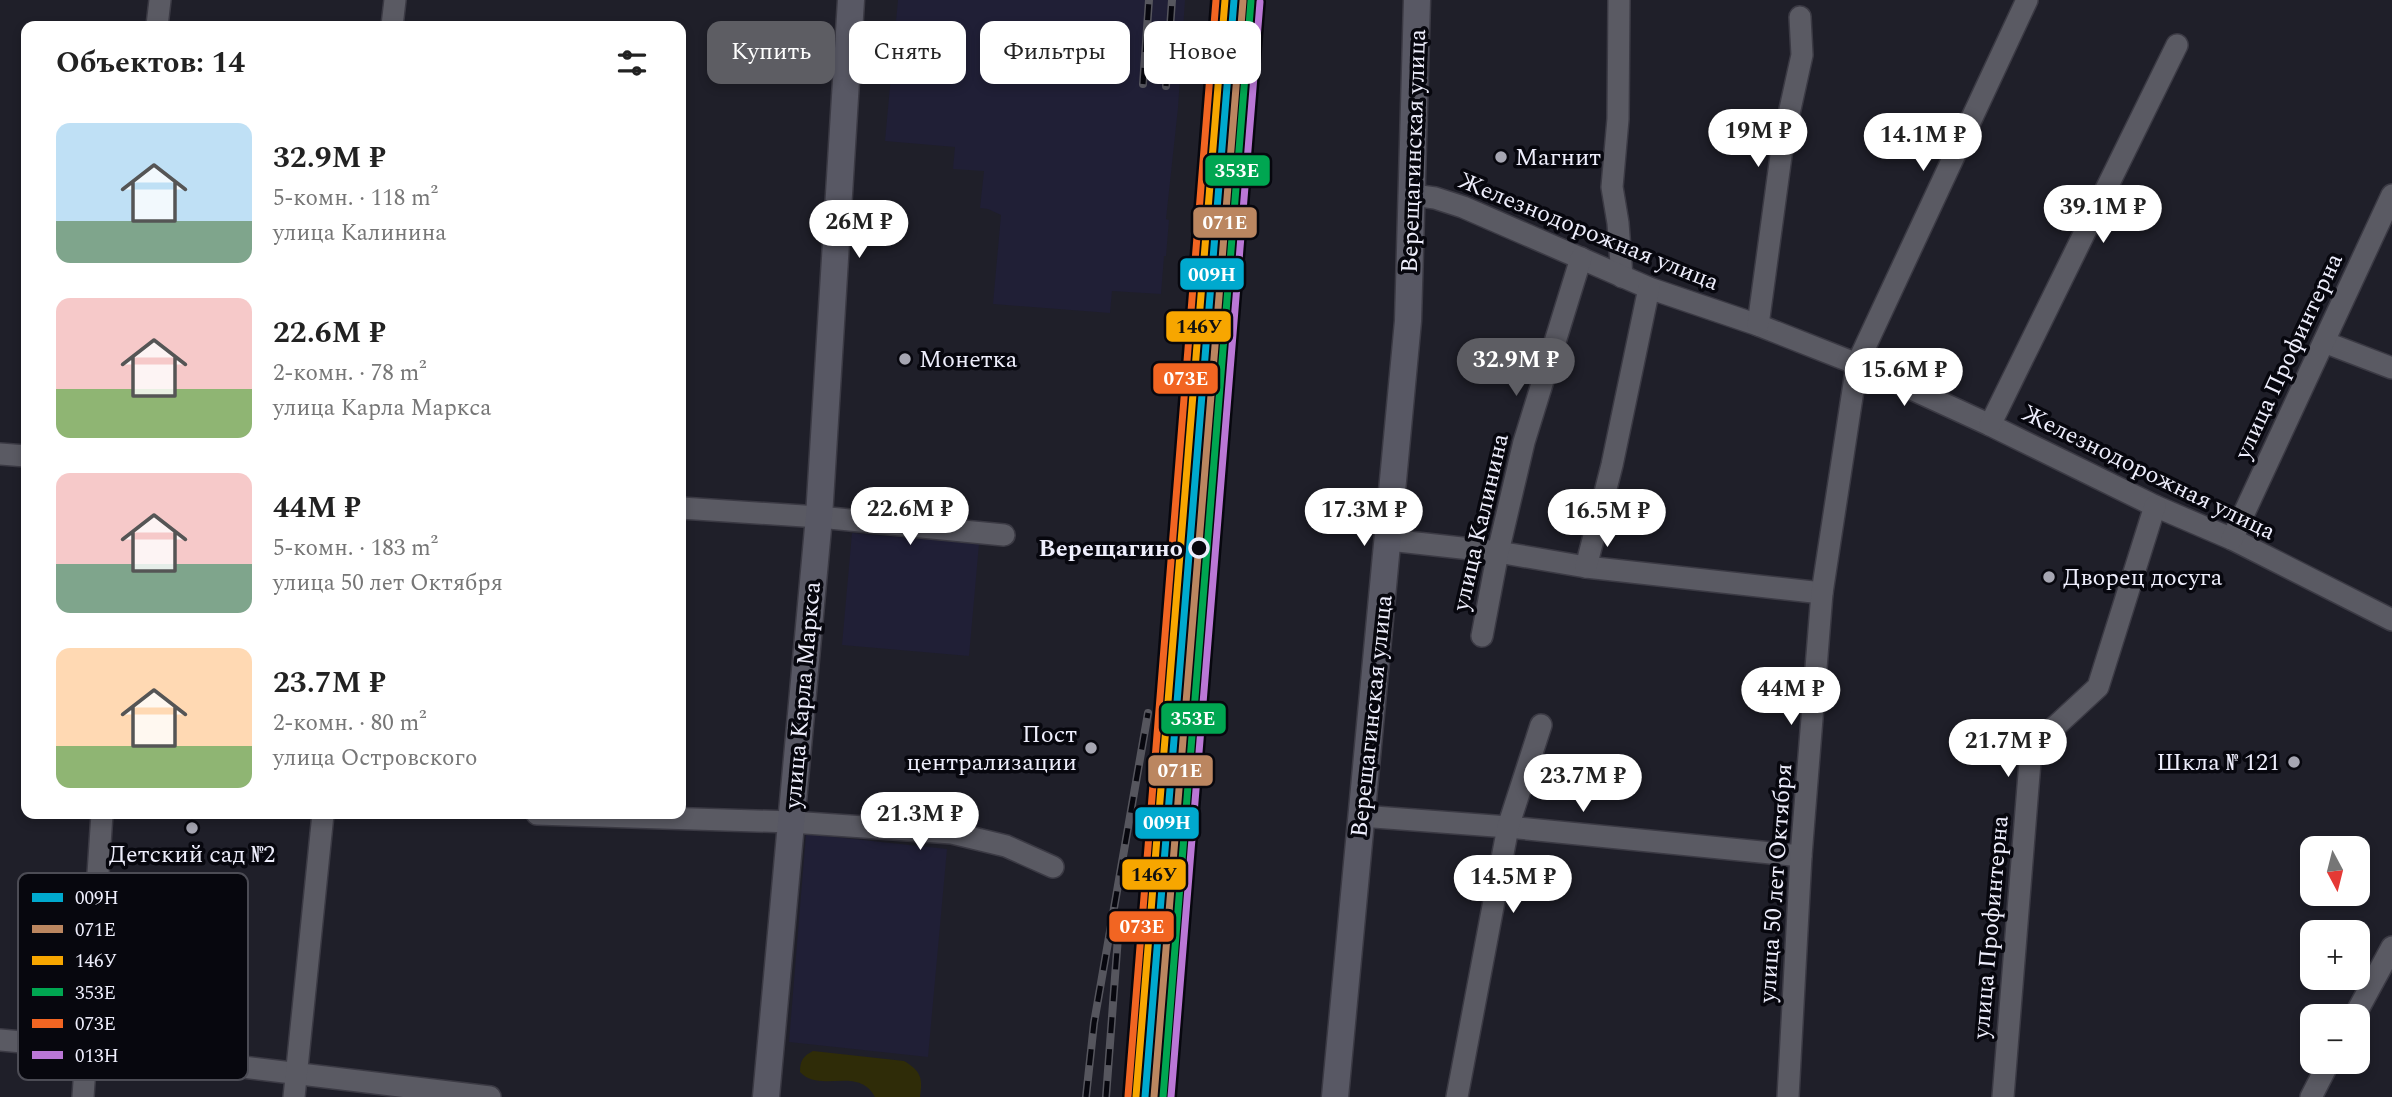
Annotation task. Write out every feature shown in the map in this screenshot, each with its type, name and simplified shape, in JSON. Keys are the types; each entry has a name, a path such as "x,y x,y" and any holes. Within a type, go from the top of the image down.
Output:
{"main road":[{"name":"улица Карла Маркса","path":"766,1097 819,517 851,0"},
{"name":"Верещагинская улица","path":"1335,1097 1408,321 1417,0"}],"street":[{"path":"158,21 160,0"},
{"path":"393,21 395,0"},
{"path":"1619,0 1618,119 1612,187 1619,223 1622,277"},
{"name":"улица 50 лет Октября","path":"1788,1097 1801,856 1822,593 1857,364 2027,0"},
{"path":"1758,325 1783,141 1802,55 1800,17"},
{"path":"1990,425 2177,45"},
{"name":"Железнодорожная улица","path":"1413,195 1435,198 1463,207 1649,288 1758,325 1857,364 2232,540 2392,620"},
{"name":"улица Профинтерна","path":"2232,540 2392,195"},
{"name":"улица Калинина","path":"1482,636 1498,552 1524,442 1581,258"},
{"path":"1586,568 1612,465 1649,288"},
{"path":"2324,342 2392,368"},
{"path":"0,453 21,455"},
{"name":"улица Профинтерна","path":"2003,1097 2031,748 2098,687 2155,506"},
{"path":"686,508 819,517 1004,535"},
{"path":"1389,540 1498,552 1586,568 1822,593"},
{"path":"1457,1097 1508,827 1541,725"},
{"path":"1362,816 1508,827 1801,856"},
{"path":"98,873 102,819"},
{"path":"294,1097 322,819"},
{"path":"686,819 791,822 971,836 1006,846 1053,867"},
{"path":"2361,1004 2392,947"},
{"path":"0,1040 18,1042"},
{"path":"248,1068 490,1097"},
{"path":"2311,1097 2323,1074"}],"shaded area":[{"path":"898,0 1185,0 1184,21 1144,21 1144,84 1180,84 1161,294 1112,291 1110,313 993,304 1001,215 980,208 984,171 953,169 955,147 885,141 890,84 966,84 966,21 896,21"},
{"path":"852,533 979,544 969,656 842,645"},
{"path":"806,834 947,849 928,1057 789,1042"},
{"path":"813,1051 904,1061 920,1076 920,1097 875,1097 868,1088 859,1083 808,1078 800,1072 801,1065 804,1057"}],"railway":[{"path":"1143,84 1149,0"},
{"path":"1166,86 1172,0"},
{"path":"1086,1097 1094,1023 1148,713"},
{"path":"1106,1097 1118,937"}],"transit line":[{"name":"073Е","path":"1128,1096 1216,0"},
{"name":"146У","path":"1136,1096 1225,0"},
{"name":"009Н","path":"1145,1097 1234,0"},
{"name":"071Е","path":"1154,1097 1243,1"},
{"name":"353Е","path":"1163,1097 1251,1"},
{"name":"013Н","path":"1171,1097 1260,2"}],"place":[{"name":"Магнит","path":"1501,157"},
{"name":"Монетка","path":"905,359"},
{"name":"Верещагино","path":"1199,548"},
{"name":"Дворец досуга","path":"2049,577"},
{"name":"Пост централизации","path":"1091,748"},
{"name":"Шкла № 121","path":"2294,762"},
{"name":"Детский сад №2","path":"192,828"}]}
